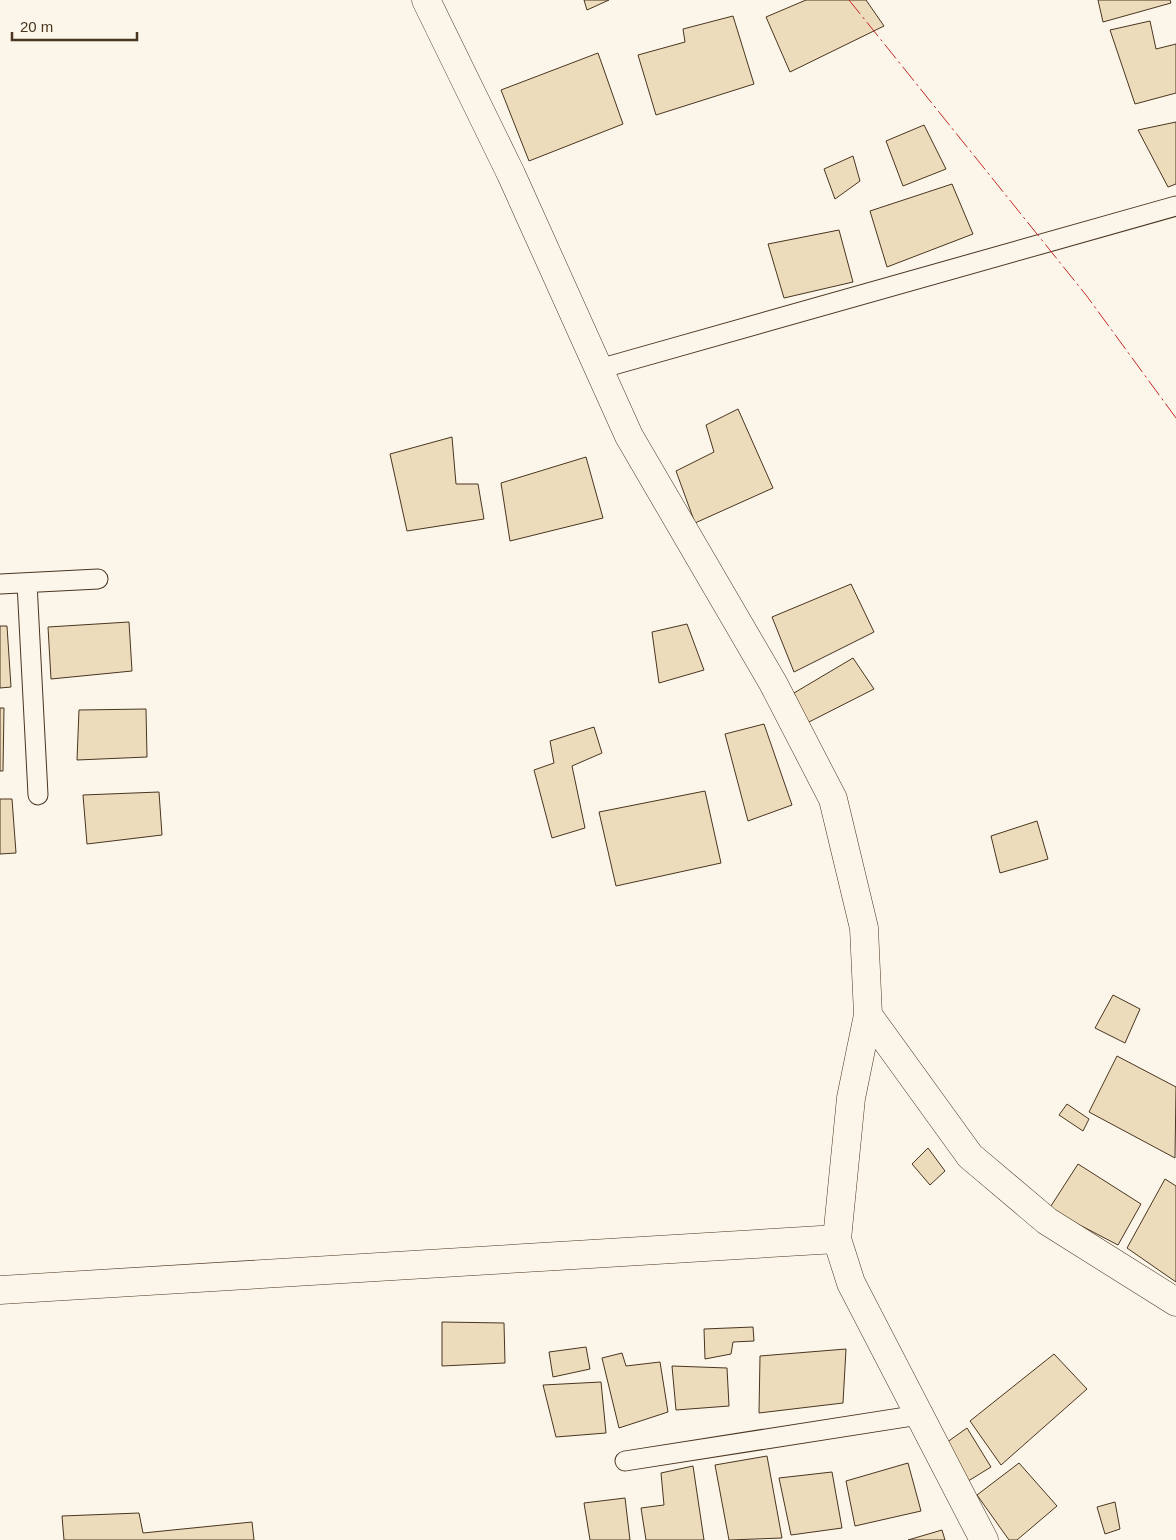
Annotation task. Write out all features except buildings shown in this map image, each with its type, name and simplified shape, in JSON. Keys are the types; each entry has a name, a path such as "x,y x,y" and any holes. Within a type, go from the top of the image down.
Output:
{"street":[{"path":"426,0 511,174 629,436 773,684 833,799 864,928 868,1015 851,1098 837,1239 851,1283 984,1540"},
{"path":"868,1015 970,1156 1047,1221 1176,1302"},
{"path":"0,1290 837,1239"}],"lane":[{"path":"599,369 1176,206"},
{"path":"0,584 98,579"},
{"path":"27,583 38,795"},
{"path":"625,1461 919,1415"}],"power":[{"path":"849,0 1086,295 1176,418"}]}
